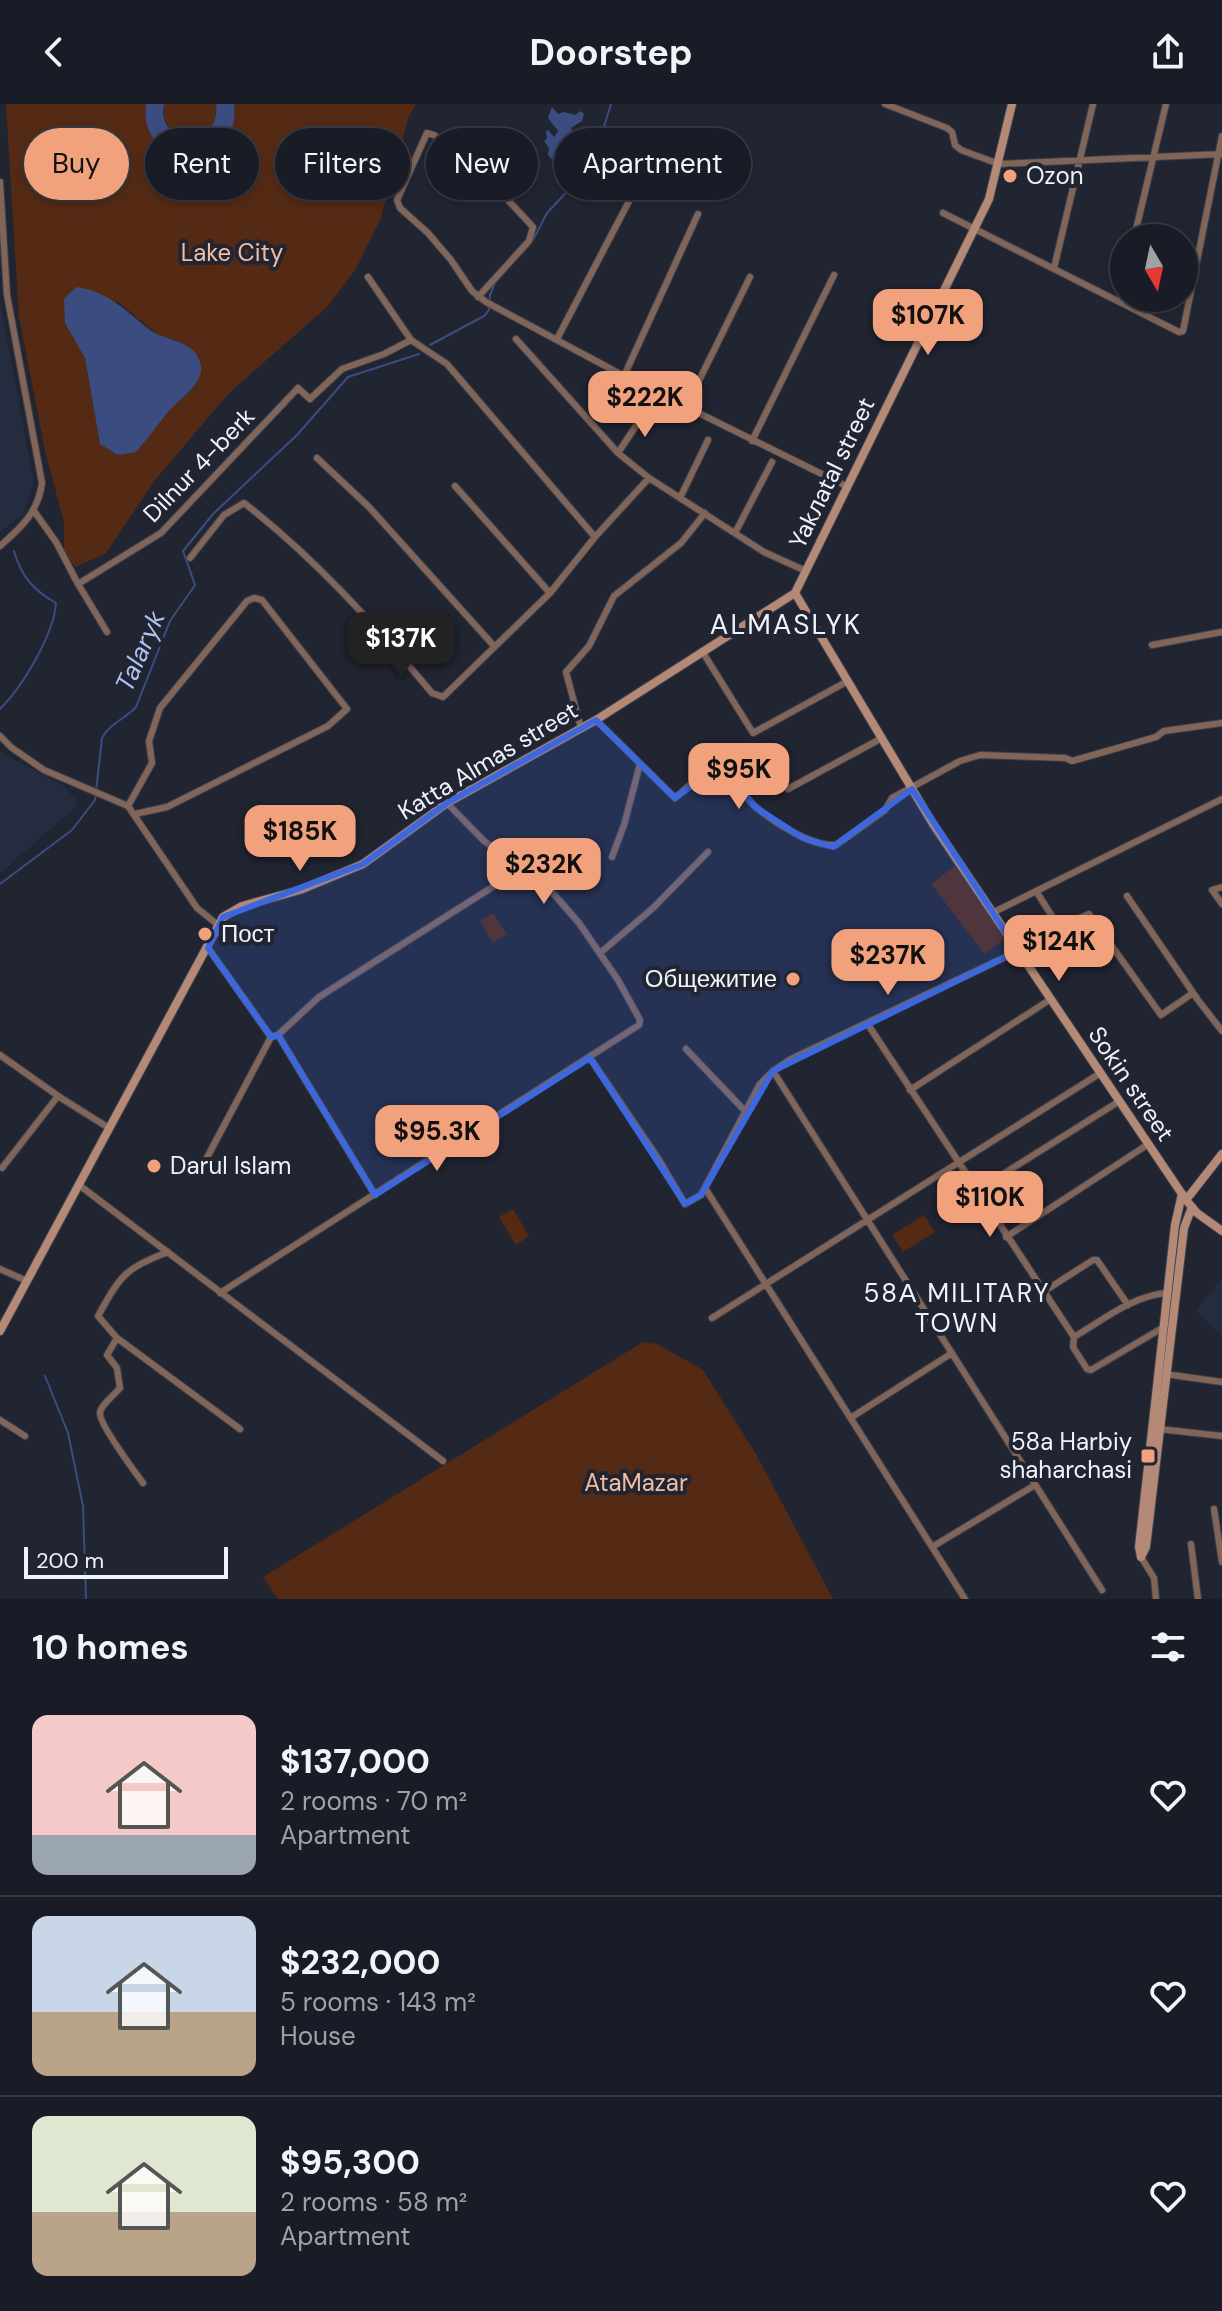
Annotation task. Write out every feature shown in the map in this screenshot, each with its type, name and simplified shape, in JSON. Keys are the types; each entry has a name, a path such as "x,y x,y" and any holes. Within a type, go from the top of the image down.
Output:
{"street":[{"path":"885,104 947,128 961,150 999,164 1220,155"},
{"name":"Yakлatal street","path":"795,593 989,199 1012,104"},
{"path":"1054,268 1093,104"},
{"path":"1137,224 1166,104"},
{"path":"478,297 529,241 533,227 480,170 427,133 397,200 400,208 428,233 451,260 478,297 624,376 846,486"},
{"path":"1198,260 1222,136"},
{"path":"0,182 7,295 22,387 41,464 42,483 34,511 0,546"},
{"path":"557,339 630,200"},
{"path":"943,213 1110,297"},
{"path":"624,376 698,214"},
{"path":"752,441 834,275"},
{"path":"368,277 411,340 447,364 595,537"},
{"path":"686,407 750,277"},
{"path":"1140,312 1179,332 1183,331 1187,312"},
{"path":"516,339 618,453 649,478 764,552 806,571"},
{"name":"Dilnur 4-berk","path":"78,584 161,533 298,388 310,399 342,369 384,354 411,340"},
{"path":"618,453 647,409"},
{"path":"680,498 708,440"},
{"path":"317,458 369,507 494,646"},
{"path":"735,533 772,462"},
{"path":"190,558 224,515 244,503 271,524 359,607 432,693 443,697 550,593 595,537 649,478"},
{"path":"455,486 550,593"},
{"path":"34,511 56,542 107,632"},
{"path":"581,728 566,672 589,646 614,596 681,543 705,513"},
{"name":"Katta Almas street","path":"218,925 230,911 300,890 363,864 447,803 596,720 795,593"},
{"name":"Sokin street","path":"795,593 912,789 1099,1074 1186,1201 1222,1231"},
{"path":"128,806 152,763 149,741 160,708 247,601 254,598 262,600 347,709 328,726 167,807 135,814"},
{"path":"1152,645 1222,632"},
{"path":"702,651 753,733 848,681"},
{"path":"596,720 675,798 715,763 722,763 755,807 803,838 830,846 836,845 885,810 892,798 960,761 980,755 1065,758 1072,761 1156,737 1164,731 1222,723"},
{"path":"0,736 44,770 128,806 197,908 218,925 0,1331"},
{"path":"788,789 882,738"},
{"path":"612,857 640,764"},
{"path":"994,912 1222,799"},
{"path":"220,1293 638,1027 640,1020 618,980 579,923 545,884 484,841 447,803"},
{"path":"600,953 653,908 708,852"},
{"path":"202,1167 274,1036 319,997 513,874 518,866"},
{"path":"1222,887 1212,890 1222,904"},
{"path":"1036,891 1059,927 1089,914 1161,1015 1193,993"},
{"path":"1127,896 1222,1031"},
{"path":"208,948 274,1036 375,1195"},
{"path":"590,1058 685,1204 701,1195 760,1084 773,1071 1018,951"},
{"path":"910,1090 1051,999"},
{"path":"867,1023 1074,1337 1073,1347 1087,1369 1091,1370 1164,1327"},
{"path":"686,1049 745,1111"},
{"path":"0,1055 109,1128"},
{"path":"773,1071 1102,1590"},
{"path":"712,1318 1099,1074"},
{"path":"2,1168 58,1096"},
{"path":"976,1191 1118,1102"},
{"path":"1006,1237 1147,1145"},
{"path":"1156,1599 1154,1578 1141,1557 1139,1547 1168,1293 1186,1201 1222,1154"},
{"path":"79,1185 443,1461"},
{"path":"705,1188 965,1599"},
{"path":"1141,1557 1146,1547 1186,1201"},
{"path":"168,1252 135,1265 115,1285 98,1316 117,1338 240,1429"},
{"path":"1043,1292 1097,1260 1128,1305"},
{"path":"0,1269 27,1281"},
{"path":"1074,1337 1128,1305 1152,1294 1168,1293"},
{"path":"117,1338 107,1355 117,1368 120,1388 100,1409 99,1415 143,1483"},
{"path":"852,1417 952,1353"},
{"path":"1165,1374 1222,1382"},
{"path":"0,1420 25,1436"},
{"path":"1159,1429 1222,1436"},
{"path":"932,1547 1035,1485"},
{"path":"1214,1509 1222,1562"},
{"path":"1191,1544 1198,1599"}],"highlighted area":[{"path":"596,720 675,798 722,763 755,807 803,838 833,847 912,789 1018,951 773,1071 701,1195 685,1204 590,1058 375,1195 278,1035 271,1037 208,948 223,917 363,864 447,803"}],"shaded area":[{"path":"0,302 34,484 24,513 0,533"},
{"path":"0,752 64,786 79,804 0,873"},
{"path":"1222,1278 1222,1336 1196,1311"}],"green space":[{"name":"Lake City","path":"6,104 146,104 148,128 145,128 145,200 259,200 259,128 231,128 234,104 416,104 406,128 275,128 275,200 386,200 380,220 356,269 327,307 229,393 155,480 106,553 76,567 64,555 64,522 45,451 19,317","holes":["117,301 158,335 182,343 190,391 169,409 154,430 100,444 85,358"]},
{"name":"Lake City","path":"164,104 216,104 209,128 170,128 164,115"},
{"path":"956,865 1005,939 984,954 931,884"},
{"path":"493,913 507,934 493,943 480,921"},
{"path":"513,1209 529,1236 516,1245 499,1217"},
{"path":"924,1215 935,1232 903,1252 892,1235"},
{"name":"AtaMazar","path":"643,1342 657,1344 703,1370 756,1454 833,1599 278,1599 263,1577"}],"water":[{"path":"146,104 164,104 163,115 169,128 148,128"},
{"path":"216,104 234,104 232,128 209,128 216,116"},
{"path":"552,107 558,114 575,115 581,111 584,114 582,121 571,128 556,128 548,118"},
{"path":"548,130 554,137 554,162 548,155 549,148 544,141"},
{"path":"76,287 107,297 150,330 189,347 198,357 201,366 197,381 136,452 118,455 100,444 85,358 65,323 64,299"}],"waterway":[{"name":"Talaryk","path":"430,345 484,316 489,310 495,283 533,240 547,213 592,165 611,104"},
{"name":"Talaryk","path":"0,884 72,830 95,800 102,738 136,707 170,621 195,585 183,551 213,514 297,435 348,377 419,354"},
{"path":"0,709 36,660 50,630 56,603 29,582 14,551"},
{"path":"45,1376 68,1433 83,1506 86,1599"}],"place":[{"name":"Ozon","path":"1010,176"},
{"name":"Пост","path":"205,934"},
{"name":"Общежитие","path":"793,979"},
{"name":"Darul Islam","path":"154,1166"},
{"name":"58a Harbiy shaharchasi","path":"1148,1456"}],"district":[{"name":"ALMASLYK","path":"786,624"},
{"name":"58А MILITARY TOWN","path":"957,1308"}]}
